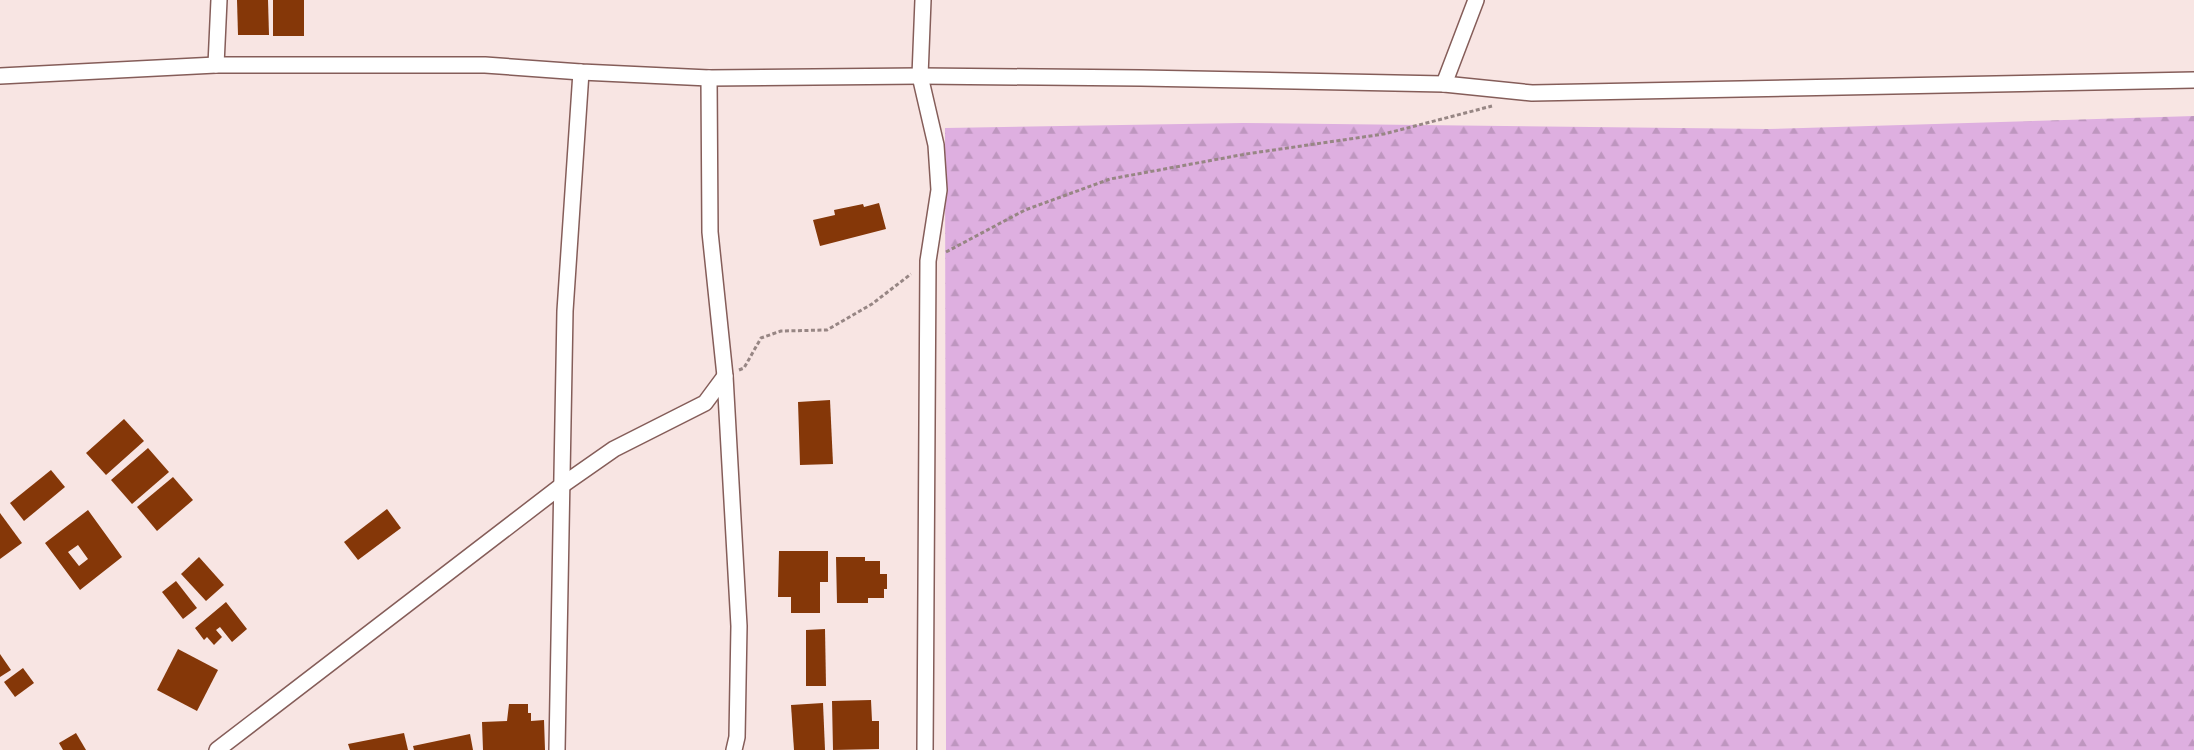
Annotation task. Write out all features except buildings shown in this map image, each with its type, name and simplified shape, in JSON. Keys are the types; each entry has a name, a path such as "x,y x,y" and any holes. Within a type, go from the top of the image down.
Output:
{"street":[{"path":"216,65 219,0"},
{"path":"922,0 920,76 936,145 939,190 928,261 925,750"},
{"path":"1444,84 1476,0"},
{"path":"0,76 216,65 485,65 708,78 920,76 1141,78 1444,84 1532,93 2194,80"},
{"path":"557,750 564,311 581,72"},
{"path":"708,78 710,232 725,376 740,626 737,738 734,750"},
{"path":"217,750 561,486 614,449 705,403 725,376"}],"path":[{"path":"725,376 744,368 761,338 781,331 826,330 872,304 928,261 1024,210 1110,179 1246,154 1384,134 1500,103"}],"green space":[{"path":"2194,116 2194,750 946,750 945,128 1243,123 1768,129"}]}
